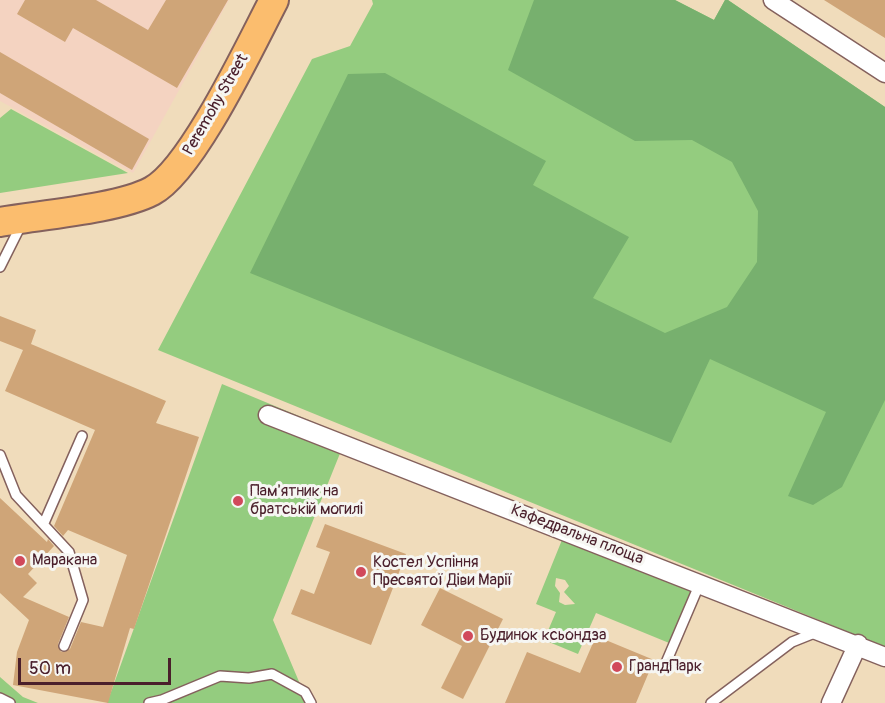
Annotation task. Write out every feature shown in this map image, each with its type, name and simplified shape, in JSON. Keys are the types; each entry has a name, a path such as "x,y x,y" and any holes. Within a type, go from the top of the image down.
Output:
{"main road":[{"name":"Peremohy Street","path":"13,220 121,202 160,186 177,171 195,145 274,0"}],"street":[{"path":"773,0 885,73"},
{"name":"Кафедральна площа","path":"268,415 858,644 885,657"},
{"path":"831,703 858,644"}],"lane":[{"path":"0,267 13,220"},
{"path":"44,523 82,436"},
{"path":"0,455 16,495 69,552 83,600 64,646"},
{"path":"665,665 700,583"},
{"path":"711,703 792,642 822,630"},
{"path":"149,703 162,700 220,676 249,678 272,674 305,692 311,703"},
{"path":"0,698 10,703"}],"shaded area":[{"path":"0,0 229,0 133,173 0,101"}],"green space":[{"path":"372,0 675,0 714,20 725,0 728,0 885,107 885,647 158,350 312,59 350,46 373,4"},
{"path":"534,0 675,0 714,20 725,0 728,0 885,107 885,400 842,487 813,505 788,496 826,412 710,359 671,443 250,273 348,74 385,73 546,161 533,185 629,237 593,298 665,333 727,307 757,262 758,211 732,162 692,140 635,141 508,70"},
{"path":"11,109 128,173 0,193 0,118"},
{"path":"222,384 347,436 273,620 308,703 107,703"},
{"path":"566,530 700,583 674,645 596,613 578,654 544,640 556,612 536,604","holes":["556,578 565,580 569,586 564,592 575,604 565,605 559,602 560,593 555,586"]},
{"path":"0,677 23,697 38,703 0,703"}],"building":[{"path":"25,0 96,0 148,30 166,0 228,0 177,88 73,28 65,42 17,14"},
{"path":"824,0 885,0 885,38 851,17"},
{"path":"0,52 149,139 132,170 0,93"},
{"path":"0,316 36,330 31,344 166,401 156,423 199,437 134,629 130,628 108,703 13,685 17,652 29,620 0,593 0,498 54,546 28,574 37,583 23,597 69,617 58,644 61,652 70,649 81,622 103,627 127,555 68,530 63,536 54,526 95,430 5,391 23,350 0,341"},
{"name":"Костел Успіння Пресвятої Діви Марії","path":"325,524 406,554 371,645 291,614 301,589 314,594 330,552 316,547"},
{"name":"Будинок ксьондза","path":"440,588 503,619 463,699 441,688 462,646 421,625"},
{"name":"ГрандПарк","path":"596,636 654,660 636,703 505,703 527,652 580,673"}],"place":[{"name":"Пам'ятник на братській могилі","path":"238,501"},
{"name":"Маракана","path":"20,561"},
{"name":"Костел Успіння Пресвятої Діви Марії","path":"361,572"},
{"name":"Будинок ксьондза","path":"468,636"},
{"name":"ГрандПарк","path":"617,667"}]}
